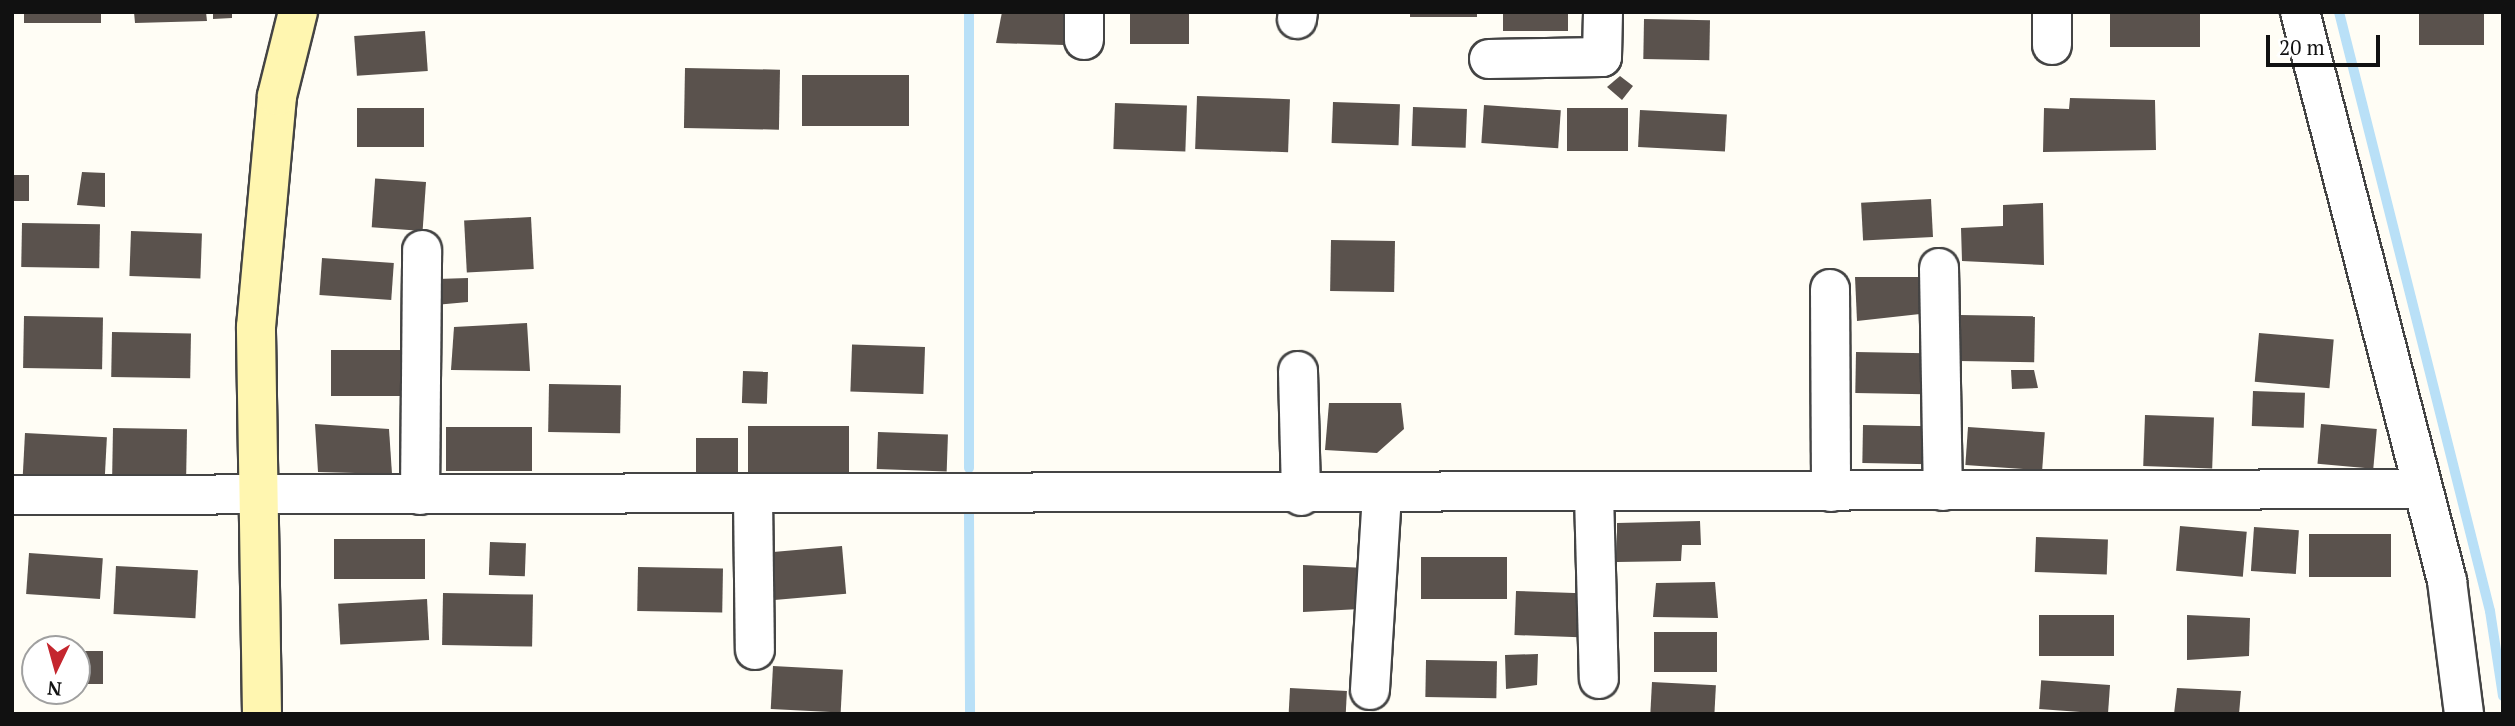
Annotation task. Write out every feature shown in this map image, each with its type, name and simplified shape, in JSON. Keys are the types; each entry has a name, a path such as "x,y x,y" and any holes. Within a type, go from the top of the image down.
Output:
{"street":[{"path":"262,714 259,494 261,242 277,96 298,12"},
{"path":"1489,59 1602,57 1603,12"},
{"path":"2300,12 2447,581 2464,714"},
{"path":"420,495 422,250"},
{"path":"1939,268 1943,491"},
{"path":"1830,289 1830,492"},
{"path":"1298,371 1301,496"},
{"path":"12,495 1301,496 2422,489"},
{"path":"1594,494 1600,679"},
{"path":"1370,690 1382,495"},
{"path":"753,497 755,650"}],"building":[{"path":"24,12 101,12 101,23 24,23"},
{"path":"134,12 206,12 207,21 135,23"},
{"path":"213,12 232,12 232,18 213,19"},
{"path":"1002,12 1067,12 1064,45 996,43"},
{"path":"1130,12 1189,12 1189,44 1130,44"},
{"path":"1410,12 1477,12 1477,17 1410,17"},
{"path":"1503,12 1568,12 1568,31 1503,31"},
{"path":"2110,12 2200,12 2200,47 2110,47"},
{"path":"2419,12 2484,12 2484,45 2419,45"},
{"path":"1644,19 1710,20 1709,60 1643,59"},
{"path":"425,31 428,71 357,76 354,36"},
{"path":"685,68 780,70 779,130 684,128"},
{"path":"802,75 909,75 909,126 802,126"},
{"path":"1620,76 1633,86 1622,100 1607,87"},
{"path":"1197,96 1290,99 1288,152 1195,149"},
{"path":"2070,98 2155,100 2156,150 2043,152 2044,108 2069,109"},
{"path":"1333,102 1400,104 1399,145 1332,143"},
{"path":"1115,103 1187,106 1185,151 1113,149"},
{"path":"1484,105 1561,110 1558,148 1481,143"},
{"path":"1413,107 1467,109 1466,148 1412,146"},
{"path":"357,108 424,108 424,147 357,147"},
{"path":"1567,108 1628,108 1628,151 1567,151"},
{"path":"1640,110 1727,115 1725,152 1638,147"},
{"path":"82,172 105,173 105,207 77,205"},
{"path":"12,175 29,175 29,201 12,201"},
{"path":"375,178 426,182 423,231 372,227"},
{"path":"1931,199 1933,237 1863,241 1861,203"},
{"path":"2043,203 2044,265 1962,261 1961,228 2003,226 2003,205"},
{"path":"531,217 534,269 467,272 464,221"},
{"path":"22,223 100,224 99,268 21,267"},
{"path":"131,231 202,233 200,278 129,276"},
{"path":"1331,240 1395,241 1394,292 1330,291"},
{"path":"322,258 394,263 391,300 319,295"},
{"path":"1855,277 1927,277 1929,313 1857,321"},
{"path":"468,278 468,302 435,305 437,279"},
{"path":"1960,315 2035,316 2034,362 1959,361"},
{"path":"24,316 103,317 102,369 23,368"},
{"path":"527,323 530,371 451,370 454,327"},
{"path":"112,332 191,333 190,378 111,377"},
{"path":"2259,333 2334,340 2329,388 2255,382"},
{"path":"852,344 925,347 923,394 850,391"},
{"path":"331,350 408,350 408,396 331,396"},
{"path":"1856,352 1926,353 1925,394 1855,393"},
{"path":"2011,370 2034,370 2038,388 2012,389"},
{"path":"743,371 768,372 767,404 742,403"},
{"path":"549,384 621,385 620,433 548,432"},
{"path":"2253,391 2305,393 2304,428 2252,426"},
{"path":"1329,403 1401,403 1404,429 1377,453 1325,450"},
{"path":"2145,415 2214,417 2212,468 2143,466"},
{"path":"315,424 389,429 392,474 318,472"},
{"path":"2321,424 2377,429 2373,469 2318,464"},
{"path":"1863,425 1931,426 1930,464 1862,463"},
{"path":"748,426 849,426 849,472 748,472"},
{"path":"446,427 532,427 532,471 446,471"},
{"path":"1968,427 2045,432 2042,470 1965,465"},
{"path":"113,428 187,429 186,475 112,474"},
{"path":"878,432 948,434 947,471 877,469"},
{"path":"25,433 107,437 105,479 23,475"},
{"path":"696,438 738,438 738,475 696,475"},
{"path":"1700,521 1701,545 1682,545 1681,561 1617,562 1617,523"},
{"path":"2180,526 2247,532 2243,577 2176,571"},
{"path":"2254,527 2299,530 2296,574 2251,571"},
{"path":"2309,534 2391,534 2391,577 2309,577"},
{"path":"2036,537 2108,540 2107,574 2035,572"},
{"path":"334,539 425,539 425,579 334,579"},
{"path":"490,542 526,543 525,576 489,575"},
{"path":"842,546 846,594 774,600 770,552"},
{"path":"29,553 103,558 100,599 26,594"},
{"path":"1421,557 1507,557 1507,599 1421,599"},
{"path":"1303,565 1366,568 1360,609 1303,612"},
{"path":"116,566 198,570 195,618 113,614"},
{"path":"638,567 723,568 722,612 637,611"},
{"path":"1715,582 1718,618 1653,617 1656,583"},
{"path":"1516,591 1581,593 1579,637 1514,635"},
{"path":"443,593 533,595 532,647 442,645"},
{"path":"427,599 429,640 340,645 338,604"},
{"path":"2039,615 2114,615 2114,656 2039,656"},
{"path":"2187,615 2250,618 2249,656 2187,660"},
{"path":"1654,632 1717,632 1717,672 1654,672"},
{"path":"91,651 103,651 103,684 91,684"},
{"path":"1538,654 1537,685 1506,689 1505,655"},
{"path":"1426,660 1497,661 1496,698 1425,697"},
{"path":"773,666 843,670 841,713 771,709"},
{"path":"2041,680 2110,685 2108,714 2039,709"},
{"path":"1652,682 1716,685 1714,714 1650,714"},
{"path":"1290,688 1347,691 1346,714 1289,714"},
{"path":"2177,688 2241,691 2239,714 2174,714"}],"waterway":[{"path":"969,12 969,468"},
{"path":"2339,12 2490,611 2503,696"},
{"path":"969,513 970,714"}]}
